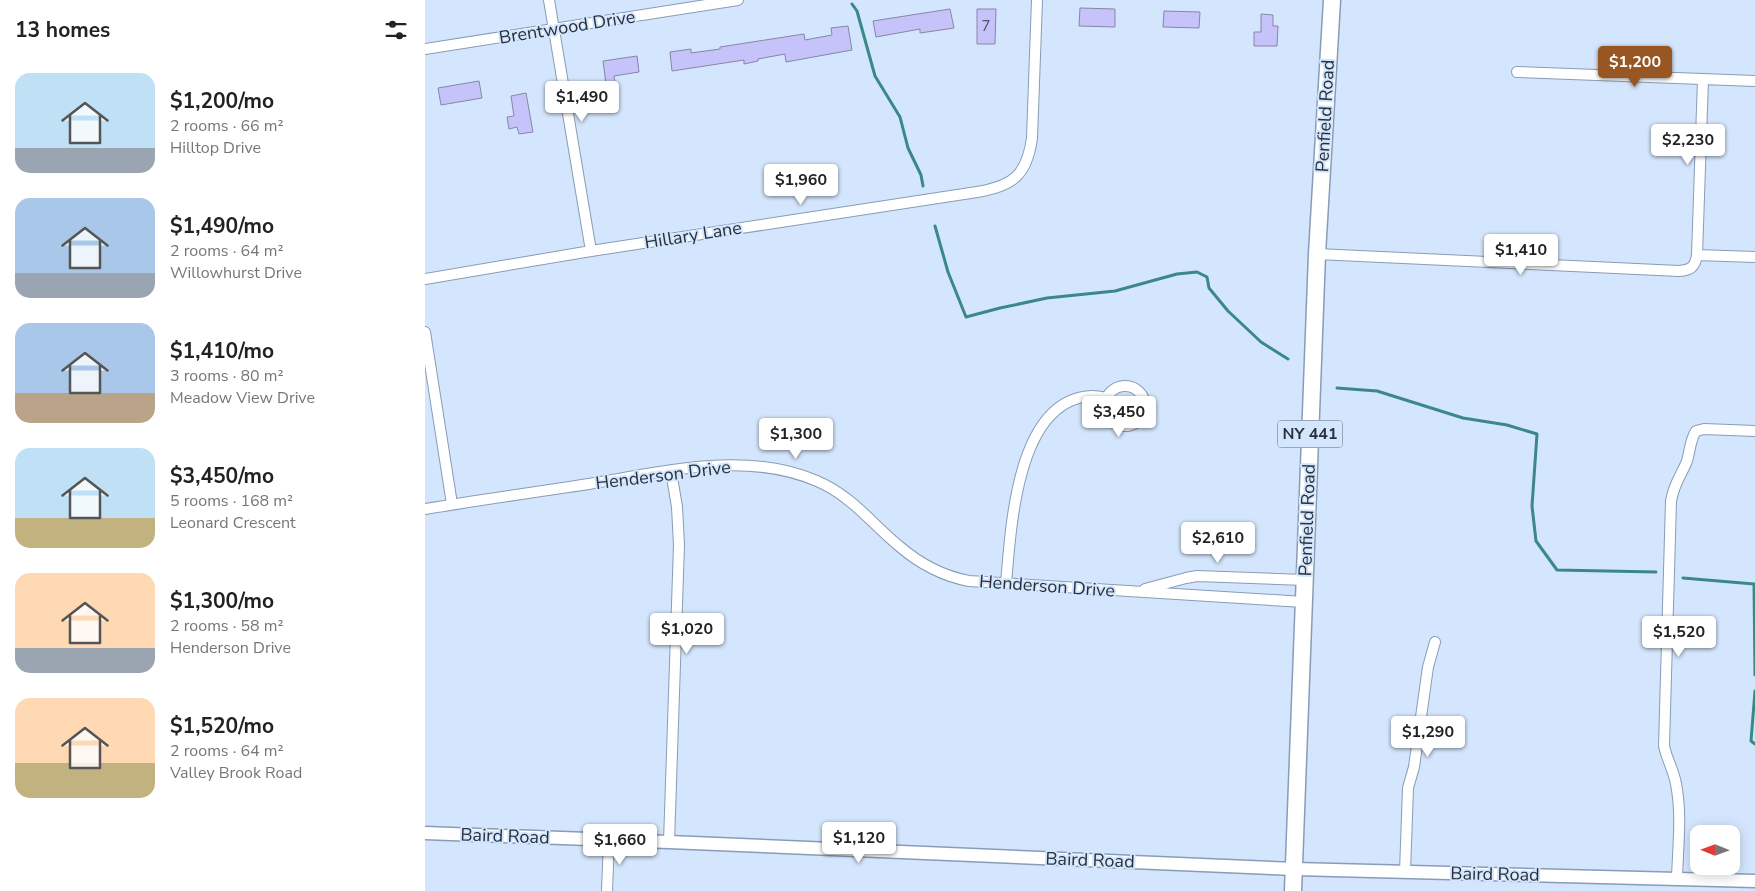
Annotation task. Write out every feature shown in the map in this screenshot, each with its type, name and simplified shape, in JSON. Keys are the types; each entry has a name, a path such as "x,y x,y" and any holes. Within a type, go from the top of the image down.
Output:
{"main road":[{"name":"Penfield Road","path":"1293,891 1317,254 1332,0"}],"street":[{"path":"549,0 591,251"},
{"name":"Brentwood Drive","path":"425,49 738,0"},
{"name":"Hillary Lane","path":"425,279 591,251 977,192 995,189 1008,184 1025,167 1030,154 1037,0"},
{"path":"1517,72 1755,81"},
{"path":"1317,254 1679,271 1694,267 1697,255 1703,78"},
{"path":"1697,255 1755,257"},
{"path":"425,332 452,504"},
{"path":"1006,583 1013,511 1025,460 1033,439 1047,418 1073,400 1091,396 1107,398"},
{"path":"1677,878 1678,794 1676,780 1666,758 1664,746 1671,501 1676,482 1686,462 1694,435 1699,429 1755,431"},
{"name":"Henderson Drive","path":"425,509 697,467 749,466 775,468 818,481 856,505 898,545 933,569 950,577 969,581 1304,602"},
{"path":"669,842 679,545 677,507 671,471"},
{"name":"Henderson Drive","path":"1137,591 1197,576 1305,580"},
{"path":"1405,872 1408,788 1414,767 1428,667 1435,642"},
{"name":"Baird Road","path":"425,833 1295,869 1755,881"},
{"path":"607,891 609,840"}],"building":[{"path":"1080,8 1115,9 1115,27 1079,26"},
{"path":"950,9 954,28 920,33 920,29 876,37 873,21"},
{"path":"977,9 996,9 995,44 977,44"},
{"path":"1164,11 1200,12 1199,28 1163,27"},
{"path":"1261,14 1273,15 1273,26 1278,26 1277,46 1254,46 1254,32 1261,32"},
{"path":"848,26 852,50 786,62 785,54 758,59 758,61 744,64 744,60 672,71 670,52 691,49 691,53 804,34 805,40 832,35 831,28"},
{"path":"637,56 639,72 614,76 615,83 606,84 603,61"},
{"path":"479,81 482,98 441,105 438,88"},
{"path":"526,93 533,132 519,134 517,127 509,129 507,117 514,116 511,96"}],"waterway":[{"path":"852,4 857,11 875,76 900,117 908,148 921,175 923,186"},
{"path":"935,226 948,272 966,317 1047,298 1115,291 1177,274 1197,272 1207,277 1209,288 1228,311 1261,342 1288,359"},
{"path":"1337,388 1377,391 1463,418 1507,425 1537,434 1532,506 1536,541 1557,570 1656,572"},
{"path":"1683,578 1754,584 1755,675"},
{"path":"1755,691 1751,741 1755,744"}]}
